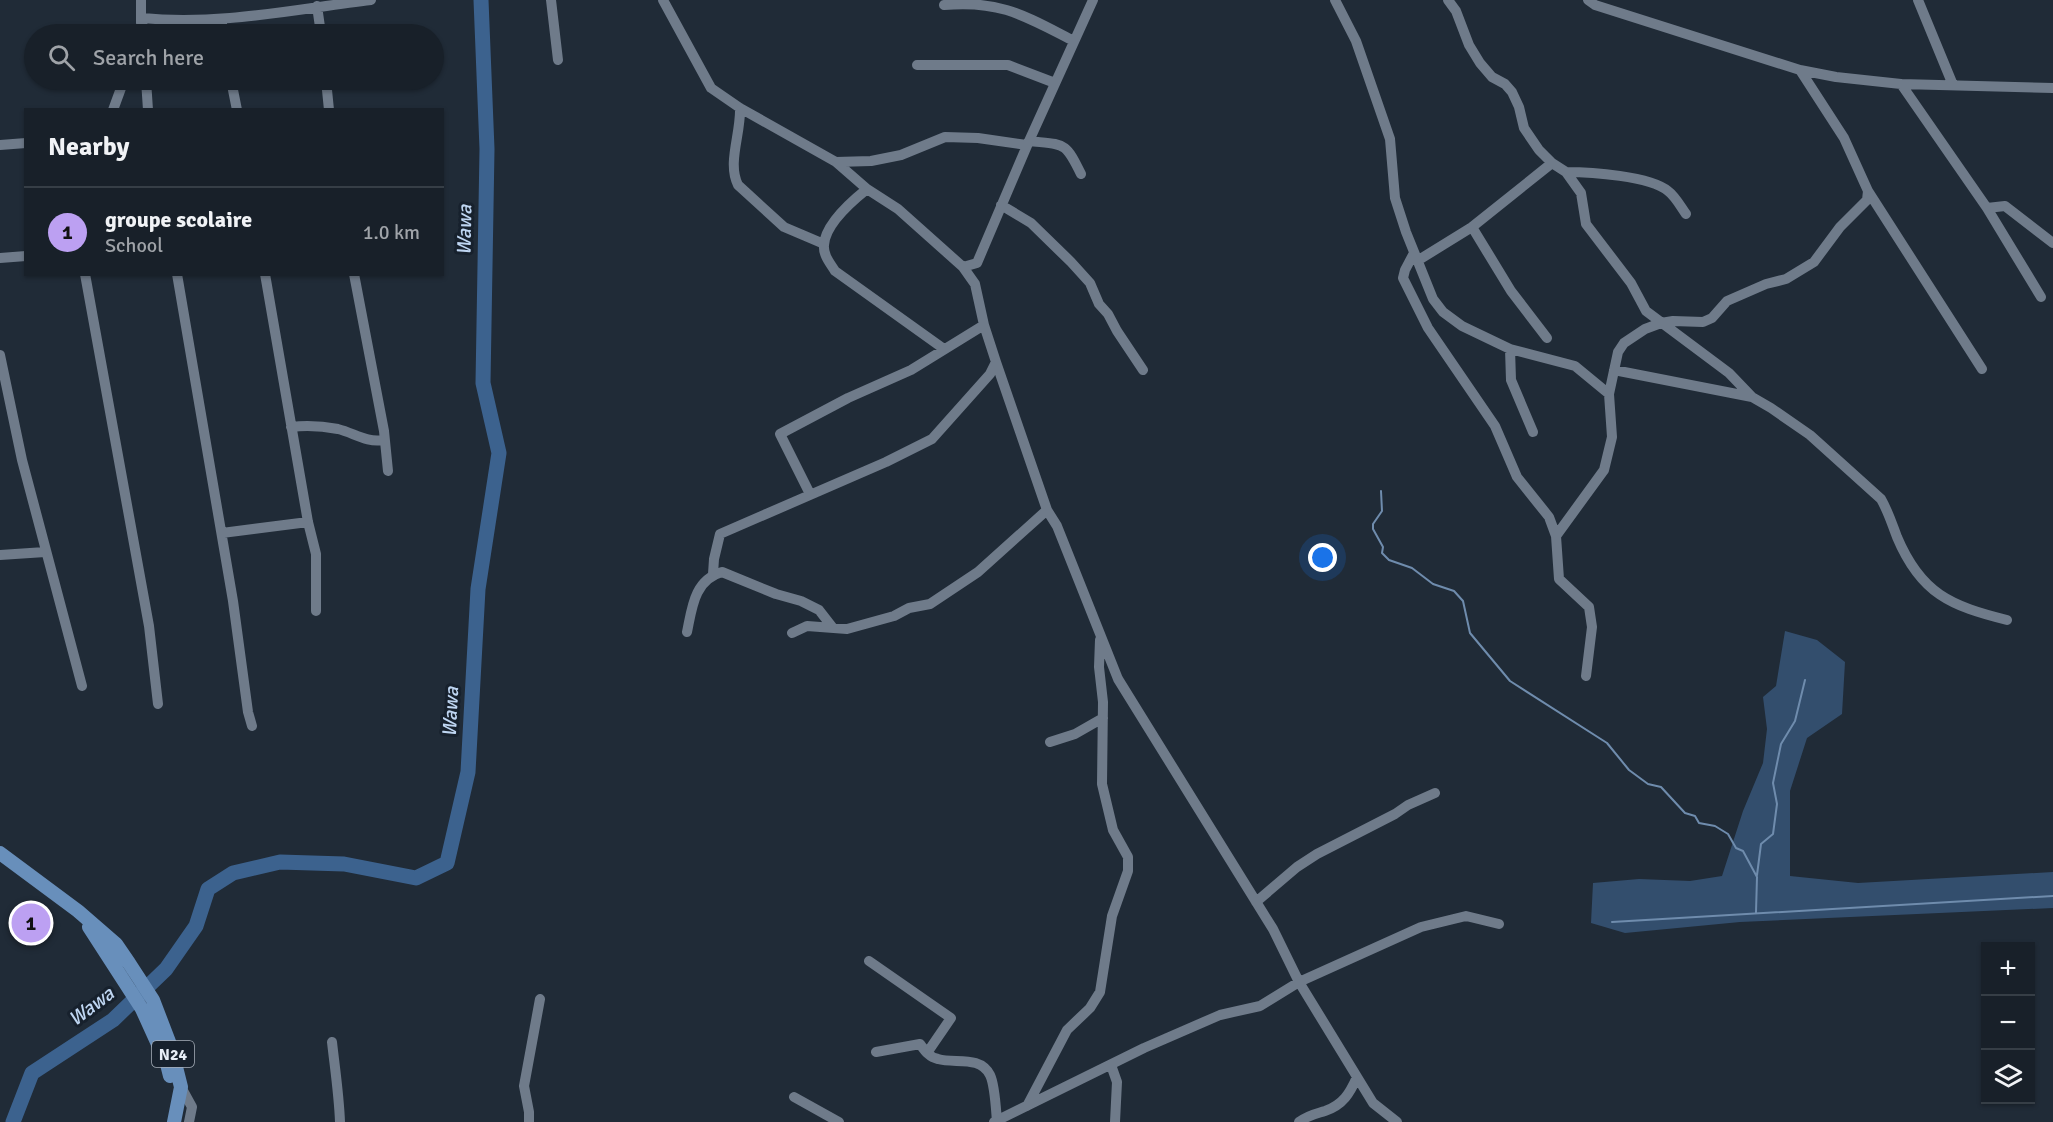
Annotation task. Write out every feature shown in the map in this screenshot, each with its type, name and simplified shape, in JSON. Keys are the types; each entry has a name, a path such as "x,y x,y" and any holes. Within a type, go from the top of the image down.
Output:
{"main road":[{"name":"N24","path":"0,853 78,910 116,944 139,990 142,1009 167,1064 175,1117"},
{"name":"N24","path":"139,990 153,1000 171,1047 181,1087 175,1117"}],"street":[{"path":"141,0 142,24"},
{"path":"142,18 170,21 221,19 290,5 317,6 371,0"},
{"path":"551,0 558,60"},
{"path":"663,0 711,88 740,108 836,162 867,189 898,209 936,241 963,267 975,284"},
{"path":"1093,0 977,263 975,284 984,325 1047,510 1057,526 1118,678 1273,929 1299,982 1373,1103 1397,1122"},
{"path":"1335,0 1356,41 1390,139 1395,198 1433,299 1443,312 1462,326 1510,349 1575,366 1609,394"},
{"path":"1448,0 1456,11 1469,45 1479,63 1492,77 1512,92 1519,107 1524,128 1539,150 1552,163 1566,172 1581,193 1586,224 1631,283 1646,311 1730,373 1752,397 1810,435 1881,499 1913,567 1934,591 1951,603 2007,620"},
{"path":"1588,0 1595,5 1800,70 1836,77 1901,84 2053,88"},
{"path":"1918,0 1953,85"},
{"path":"944,5 964,2 987,3 1015,10 1074,41"},
{"path":"317,6 320,24"},
{"path":"140,24 142,18"},
{"path":"221,19 222,24"},
{"path":"917,65 1008,65 1055,83"},
{"path":"1800,70 1844,138 1868,191 1982,369"},
{"path":"1901,84 1987,208 2040,297"},
{"path":"114,108 120,90"},
{"path":"147,90 148,108"},
{"path":"233,90 237,108"},
{"path":"327,90 329,108"},
{"path":"740,108 741,124 734,160 734,178 738,185 784,227 824,244"},
{"path":"836,162 871,161 901,155 945,137 978,138 1058,144 1069,149 1081,174"},
{"path":"0,145 24,143"},
{"path":"1552,163 1472,227 1416,257 1405,270 1403,278 1428,328 1495,426 1517,477 1549,517 1556,536 1559,579 1589,608 1592,627 1586,676"},
{"path":"1566,172 1583,172 1654,182 1670,192 1686,214"},
{"path":"867,189 850,203 833,225 824,244 826,257 835,271 944,349"},
{"path":"1556,536 1604,470 1612,437 1609,394 1618,352 1624,343 1645,329 1661,323 1703,322 1712,318 1727,301 1766,284 1786,279 1814,262 1840,227 1867,200 1868,191"},
{"path":"1001,205 1031,223 1071,261 1090,283 1099,304 1108,314 1117,332 1143,369"},
{"path":"1987,208 2005,206 2053,243"},
{"path":"1472,227 1511,291 1547,338"},
{"path":"0,258 24,256"},
{"path":"963,267 977,263"},
{"path":"85,276 149,626 158,704"},
{"path":"177,276 222,533 248,712 252,726"},
{"path":"265,276 308,522 316,554 316,611"},
{"path":"354,276 384,431 383,440 388,471"},
{"path":"810,494 780,434 848,398 911,370 984,325"},
{"path":"1510,349 1511,380 1533,432"},
{"path":"0,355 22,460 82,686"},
{"path":"713,574 720,534 886,462 932,439 990,374 996,362"},
{"path":"1614,370 1752,397"},
{"path":"291,427 313,425 340,430 368,440 383,440"},
{"path":"792,633 807,626 847,629 894,616 909,608 930,604 978,572 1047,510"},
{"path":"222,533 308,522"},
{"path":"0,555 45,552"},
{"path":"687,632 696,595 702,584 713,574 722,572 776,594 801,601 819,610 834,628"},
{"path":"1027,1106 1067,1030 1090,1008 1100,992 1112,915 1128,872 1128,857 1113,830 1102,784 1103,718 1100,635"},
{"path":"1050,742 1075,734 1103,718"},
{"path":"1256,902 1297,867 1317,854 1435,793"},
{"path":"876,1052 920,1044 927,1053 938,1059 973,1062 985,1066 991,1076 996,1122 1111,1065 1220,1015 1260,1006 1299,982 1421,927 1466,916 1499,924"},
{"path":"869,960 951,1018 927,1053"},
{"path":"529,1122 524,1086 540,999"},
{"path":"332,1042 335,1076 339,1091 340,1122"},
{"path":"1111,1065 1117,1082 1115,1122"},
{"path":"1299,1122 1309,1114 1326,1111 1341,1103 1350,1094 1358,1077"},
{"path":"181,1087 192,1107 189,1122"},
{"path":"794,1097 839,1122"}],"shaded area":[{"path":"1785,631 1817,640 1845,662 1842,714 1807,738 1790,791 1790,876 1858,883 2053,872 2053,908 1740,922 1625,933 1591,923 1593,883 1639,879 1690,881 1722,876 1743,811 1763,763 1767,729 1763,697 1776,686"}],"waterway":[{"name":"Wawa","path":"13,1122 32,1073 113,1020 166,969 196,926 208,889 233,873 280,862 344,864 416,878 447,863 468,772 478,589 499,453 483,383 487,149 481,0"},
{"path":"1381,491 1382,511 1373,524 1373,529 1383,547 1382,553 1389,560 1412,568 1433,584 1454,591 1463,601 1470,633 1510,681 1607,743 1629,770 1648,784 1661,787 1685,813 1695,816 1699,823 1715,826 1728,834 1736,848 1743,851 1757,877 1756,912"},
{"path":"1757,875 1761,844 1773,834 1777,804 1773,783 1781,744 1795,721 1805,680"},
{"path":"1612,922 2053,896"}],"place":[{"name":"groupe scolaire","path":"31,923"}]}
